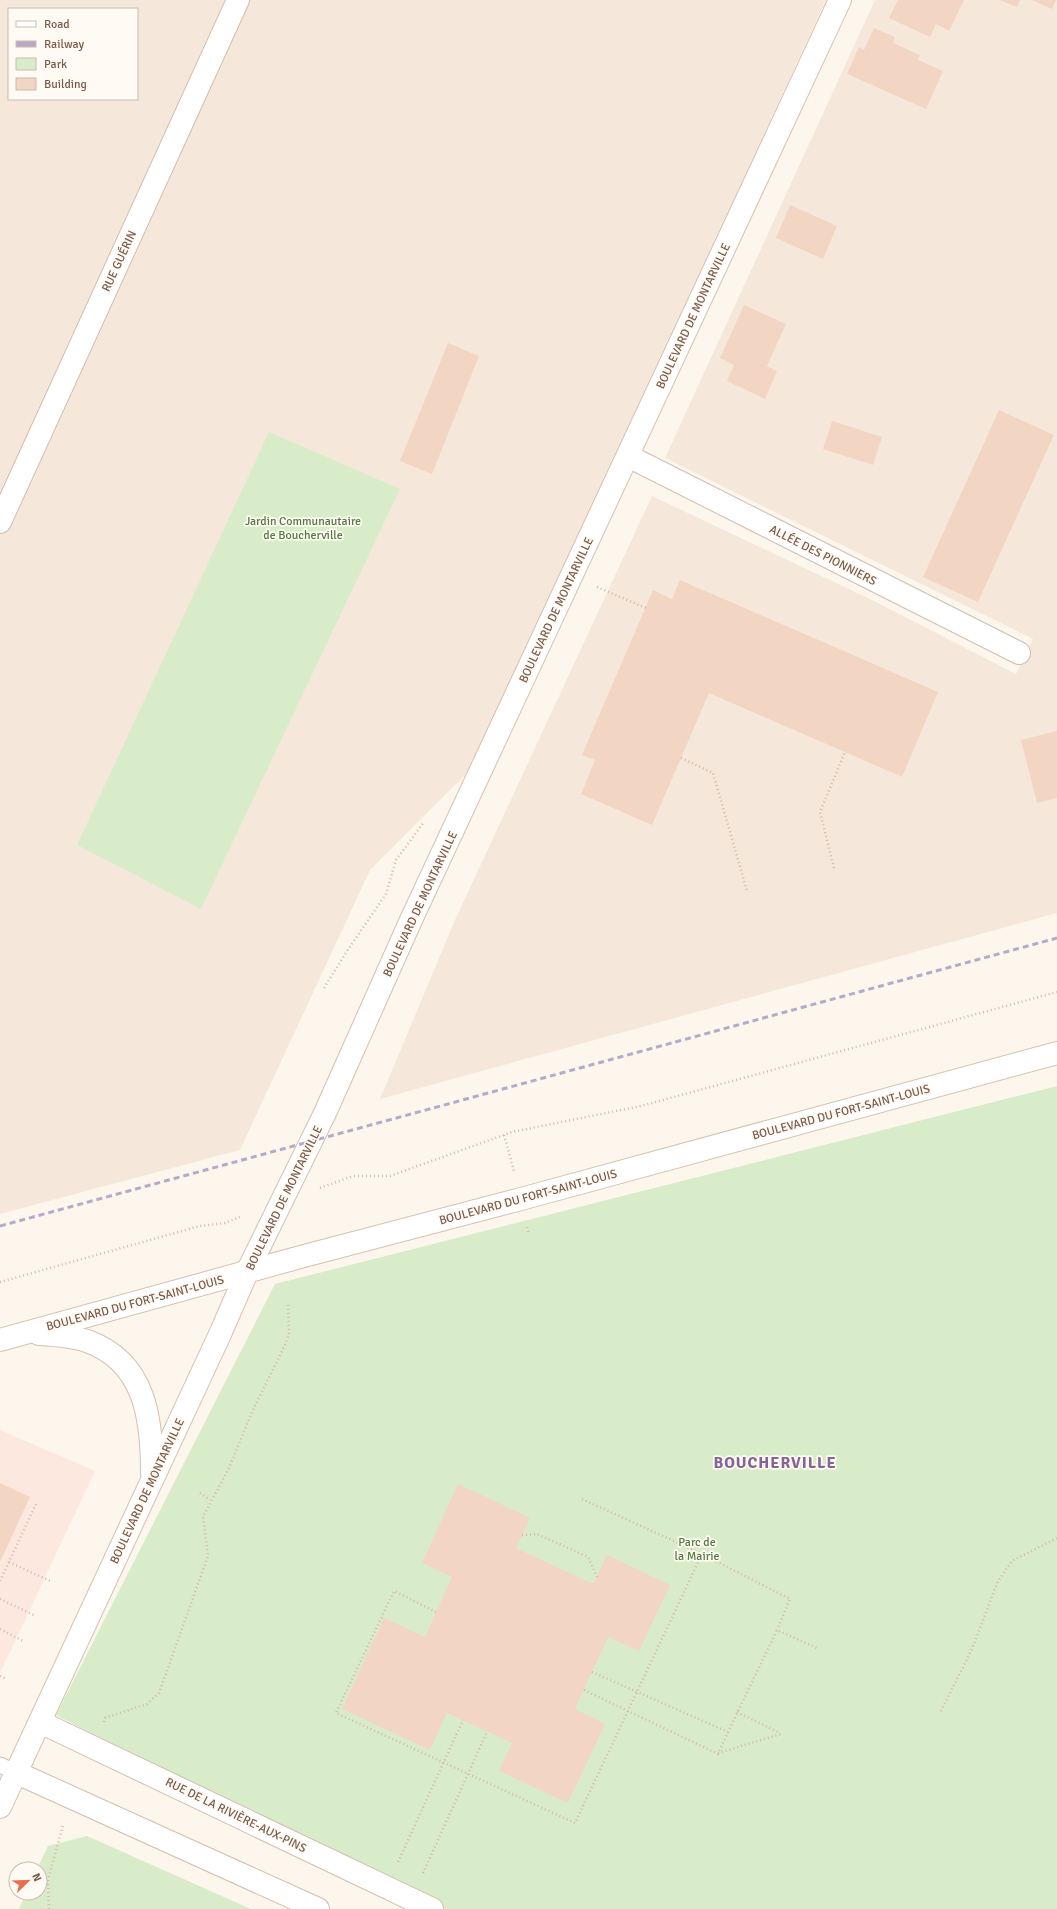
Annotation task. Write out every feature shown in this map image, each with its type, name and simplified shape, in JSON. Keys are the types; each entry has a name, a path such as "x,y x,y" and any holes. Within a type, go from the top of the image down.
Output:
{"street":[{"name":"RUE GUÉRIN","path":"0,522 238,0"},
{"name":"BOULEVARD DE MONTARVILLE","path":"0,1808 8,1768 40,1722 221,1332 247,1272 326,1113 411,920 840,0"},
{"name":"ALLÉE DES PIONNIERS","path":"628,456 1019,653"},
{"name":"BOULEVARD DU FORT-SAINT-LOUIS","path":"0,1340 1057,1053"},
{"path":"23,1334 60,1336 87,1341 110,1352 128,1368 141,1392 150,1419 152,1478"},
{"name":"RUE DE LA RIVIÈRE-AUX-PINS","path":"40,1722 432,1909"},
{"path":"8,1768 318,1909"}],"path":[{"path":"595,586 646,608"},
{"path":"834,868 820,812 845,752"},
{"path":"681,758 713,773 747,891"},
{"path":"324,988 347,950 386,894 396,860 424,821"},
{"path":"339,1182 353,1176 390,1176 512,1132 641,1106 1057,992"},
{"path":"0,1282 200,1226 225,1223"},
{"path":"105,1718 147,1704 159,1693 208,1556 202,1517 229,1468 252,1412 286,1343 289,1332 288,1304"},
{"path":"200,1493 210,1500"},
{"path":"582,1499 702,1554 790,1599 777,1630 718,1754"},
{"path":"0,1580 36,1504"},
{"path":"522,1535 537,1534 588,1557 597,1576"},
{"path":"941,1711 972,1649 998,1581 1012,1561 1057,1538"},
{"path":"436,1612 394,1591 336,1713 575,1823 702,1554"},
{"path":"9,1562 50,1582"},
{"path":"0,1599 34,1615"},
{"path":"0,1629 23,1641"},
{"path":"777,1630 819,1649"},
{"path":"592,1672 728,1732"},
{"path":"0,1676 6,1679"},
{"path":"584,1690 718,1754 781,1734 737,1712"},
{"path":"398,1862 463,1720"},
{"path":"423,1874 487,1732"},
{"path":"49,1909 48,1880 63,1826"}],"shaded area":[{"path":"0,0 826,0 471,769 370,870 240,1150 0,1214"},
{"path":"875,0 1057,0 1057,913 380,1099 455,920 652,496 870,599 1016,674 1033,639 665,458"},
{"path":"0,1430 95,1471 0,1673"}],"green space":[{"name":"Jardin Communautaire de Boucherville","path":"269,432 400,489 201,909 77,845"},
{"name":"Parc de la Mairie","path":"1057,1086 1057,1909 435,1909 406,1897 56,1715 275,1284"},
{"path":"87,1836 251,1909 19,1909 22,1901 48,1901 48,1861 41,1861 48,1846"}],"building":[{"path":"898,0 964,0 949,31 936,24 930,37 889,18"},
{"path":"1000,0 1020,0 1017,7"},
{"path":"1032,0 1056,0 1052,9"},
{"path":"874,28 895,37 893,43 920,55 918,60 943,71 926,109 847,74 859,47 864,50"},
{"path":"790,205 837,226 823,259 776,238"},
{"path":"744,305 786,324 767,366 777,371 765,399 727,381 734,365 720,358"},
{"path":"448,343 479,356 432,474 400,461"},
{"path":"999,410 1054,435 978,602 923,577"},
{"path":"832,421 882,437 873,465 823,449"},
{"path":"680,580 938,692 902,777 709,693 652,825 581,794 595,760 582,755 653,590 672,599"},
{"path":"1057,731 1057,798 1037,803 1021,740"},
{"path":"0,1483 30,1497 0,1562"},
{"path":"458,1484 530,1518 516,1548 593,1584 607,1555 670,1585 639,1651 608,1637 575,1709 605,1724 568,1803 499,1771 512,1743 447,1713 430,1750 342,1709 384,1618 425,1637 452,1577 422,1563"}],"railway":[{"path":"0,1226 1057,938"}],"district":[{"name":"BOUCHERVILLE","path":"775,1462"}]}
